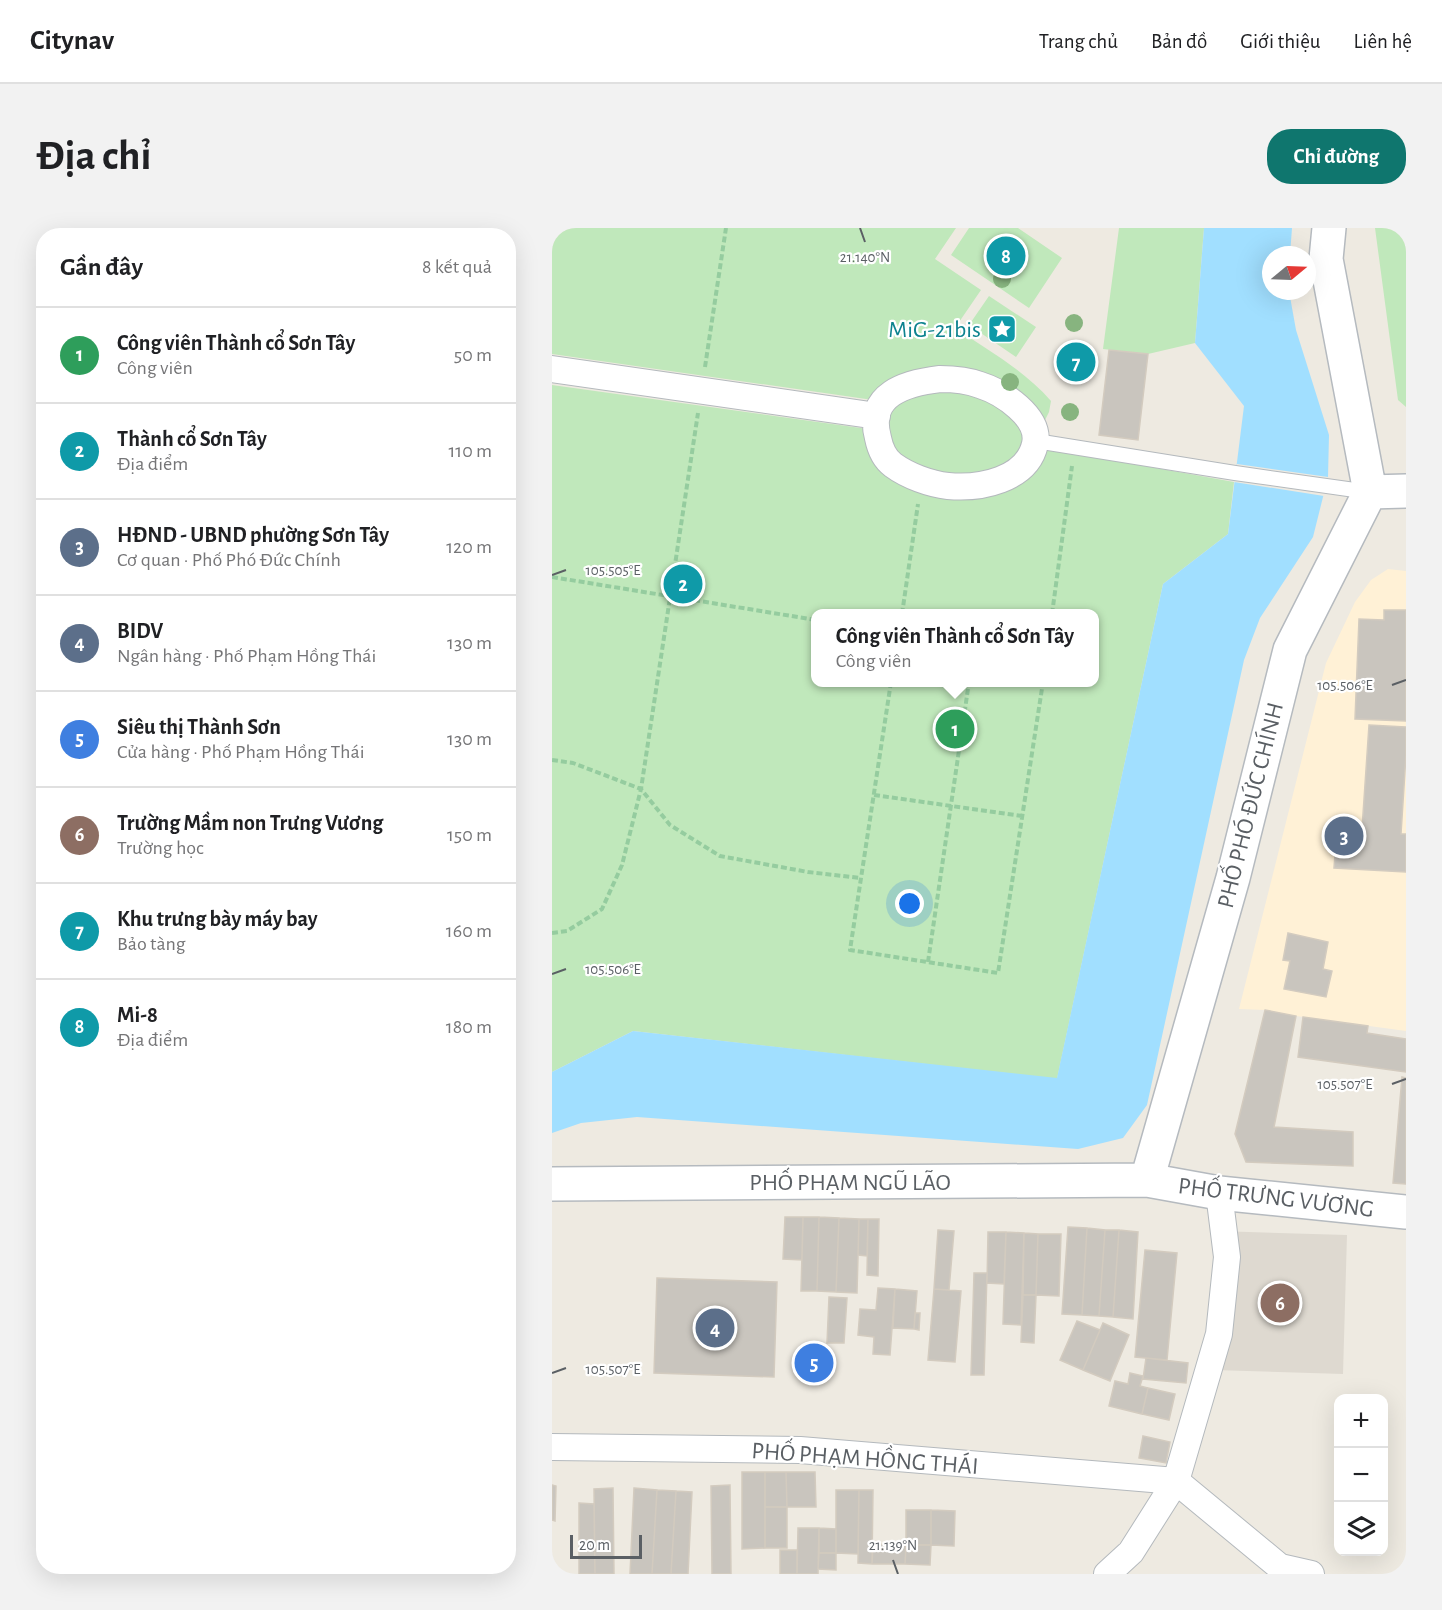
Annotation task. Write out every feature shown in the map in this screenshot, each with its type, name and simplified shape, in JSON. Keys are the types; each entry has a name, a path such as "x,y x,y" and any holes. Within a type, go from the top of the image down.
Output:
{"main road":[{"path":"1329,228 1326,259 1370,492 1406,491"},
{"name":"PHỐ PHÓ ĐỨC CHÍNH","path":"1147,1180 1233,878 1290,650 1370,492"},
{"name":"PHỐ PHẠM NGŨ LÃO","path":"552,1184 1147,1180"},
{"name":"PHỐ TRƯNG VƯƠNG","path":"1147,1180 1220,1193 1406,1212"}],"street":[{"path":"552,369 876,416"},
{"path":"940,379 961,380 981,385 1022,410 1033,426 1036,441 1032,456 1024,467 1000,480 961,487 946,486 922,480 890,464 880,448 876,432 876,416 883,402 892,392 903,386 940,379"},
{"path":"1107,1574 1131,1552 1176,1481 1219,1334 1227,1257 1220,1193"},
{"name":"PHỐ PHẠM HỒNG THÁI","path":"552,1447 800,1450 1176,1481"},
{"path":"1176,1481 1279,1571 1311,1574"}],"lane":[{"path":"1036,441 1370,492"}],"path":[{"path":"552,933 567,931 602,909 622,865 641,789 726,228"},
{"path":"1053,609 1074,447"},
{"path":"903,609 922,480"},
{"path":"552,577 811,619"},
{"path":"890,687 850,950 998,973 1042,687"},
{"path":"928,962 968,687"},
{"path":"552,760 573,763 641,789 670,825 720,856 808,872 861,878"},
{"path":"874,795 1022,816"}],"shaded area":[{"path":"1388,569 1406,571 1406,1031 1265,1010 1239,1009 1326,663 1355,602 1371,580"},
{"path":"1217,1231 1347,1235 1343,1374 1214,1370"}],"green space":[{"path":"552,228 956,228 935,259 981,290 955,328 1030,380 1051,401 1049,412 1045,420 1037,417 982,380 873,400 552,354"},
{"path":"969,228 1018,228 1062,258 1029,308 951,255"},
{"path":"1119,228 1204,228 1195,343 1148,354 1103,349"},
{"path":"1375,228 1406,228 1406,407 1398,400"},
{"path":"989,296 1036,327 1016,357 969,325"},
{"path":"552,385 868,429 869,441 953,495 1045,448 1234,482 1228,534 1163,584 1057,1079 633,1031 552,1072"},
{"path":"928,391 978,395 996,405 1013,419 1023,436 1023,445 1011,465 966,477 924,470 894,452 888,431 891,412 906,398"}],"water":[{"path":"1204,228 1292,228 1291,246 1262,246 1262,300 1291,300 1296,330 1329,435 1328,477 1313,537 1260,618 1244,660 1147,1105 1123,1138 1078,1149 637,1117 581,1123 552,1133 552,1072 633,1031 1057,1078 1163,584 1228,534 1244,406 1195,343"}],"pier":[{"path":"1237,464 1328,477 1324,496 1234,482"}],"building":[{"path":"1109,350 1148,354 1138,440 1099,435"},
{"path":"1384,610 1406,610 1406,721 1355,719 1359,619 1384,620"},
{"path":"1369,725 1406,727 1401,834 1406,834 1406,872 1334,868 1337,828 1362,829"},
{"path":"1288,933 1328,942 1323,969 1332,971 1326,997 1284,989 1290,961 1283,960"},
{"path":"1265,1010 1296,1016 1274,1127 1353,1132 1353,1166 1246,1162 1235,1134"},
{"path":"1303,1017 1368,1026 1367,1033 1406,1039 1406,1072 1298,1057"},
{"path":"1402,1077 1406,1078 1406,1184 1393,1183"},
{"path":"785,1217 803,1217 802,1260 783,1259"},
{"path":"803,1217 819,1217 817,1291 801,1291"},
{"path":"819,1217 839,1218 836,1292 817,1291"},
{"path":"839,1218 859,1219 857,1293 836,1292"},
{"path":"859,1219 868,1219 867,1256 858,1255"},
{"path":"868,1219 879,1219 878,1276 867,1275"},
{"path":"1068,1227 1087,1228 1082,1315 1062,1314"},
{"path":"1087,1228 1105,1230 1099,1316 1082,1315"},
{"path":"938,1230 954,1231 949,1290 934,1289"},
{"path":"1105,1230 1119,1230 1113,1317 1099,1316"},
{"path":"1119,1230 1138,1232 1133,1319 1113,1317"},
{"path":"988,1232 1006,1232 1004,1284 987,1283"},
{"path":"1006,1232 1024,1233 1021,1325 1003,1324"},
{"path":"1024,1233 1038,1234 1036,1295 1023,1295"},
{"path":"1038,1234 1061,1234 1059,1296 1036,1295"},
{"path":"1145,1250 1177,1253 1167,1360 1135,1357"},
{"path":"974,1273 987,1273 984,1375 971,1375"},
{"path":"657,1278 777,1282 774,1377 654,1373"},
{"path":"878,1288 895,1289 890,1355 873,1354 874,1337 858,1335 860,1309 876,1310"},
{"path":"895,1289 917,1291 914,1329 893,1328"},
{"path":"934,1289 961,1291 955,1362 928,1360"},
{"path":"1023,1295 1036,1295 1034,1343 1021,1342"},
{"path":"829,1297 847,1298 844,1343 827,1343"},
{"path":"915,1313 920,1313 919,1330 914,1329"},
{"path":"1077,1321 1100,1330 1083,1370 1060,1360"},
{"path":"1103,1323 1129,1335 1110,1381 1083,1370"},
{"path":"1146,1358 1188,1363 1186,1383 1143,1379"},
{"path":"1130,1373 1143,1376 1140,1386 1148,1388 1142,1414 1109,1406 1115,1381 1128,1384"},
{"path":"1148,1388 1175,1394 1169,1420 1142,1414"},
{"path":"1143,1436 1170,1442 1166,1463 1139,1458"},
{"path":"742,1472 765,1472 765,1548 742,1549"},
{"path":"765,1472 786,1472 787,1507 765,1507"},
{"path":"786,1472 815,1472 816,1507 787,1507"},
{"path":"552,1485 556,1486 555,1521 552,1520"},
{"path":"730,1485 731,1574 712,1574 711,1486"},
{"path":"613,1488 614,1574 595,1574 594,1489"},
{"path":"634,1488 657,1490 652,1574 630,1574"},
{"path":"657,1490 676,1491 671,1574 652,1574"},
{"path":"836,1490 859,1490 858,1554 836,1553"},
{"path":"859,1490 873,1490 872,1564 858,1563"},
{"path":"676,1491 692,1492 688,1574 671,1574"},
{"path":"579,1503 594,1504 595,1574 579,1574"},
{"path":"765,1507 787,1507 787,1548 765,1548"},
{"path":"906,1510 931,1510 931,1545 906,1545"},
{"path":"931,1510 955,1511 954,1546 931,1545"},
{"path":"798,1528 819,1528 818,1574 797,1574"},
{"path":"819,1528 836,1529 836,1553 819,1553"},
{"path":"873,1544 906,1545 905,1564 872,1564"},
{"path":"906,1545 931,1545 930,1565 905,1564"},
{"path":"780,1550 797,1550 797,1574 780,1574"},
{"path":"819,1553 836,1553 836,1570 818,1569"}],"place":[{"name":"Mi-8","path":"1006,256"},
{"name":"MiG-21bis","path":"1002,329"},
{"name":"Khu trưng bày máy bay","path":"1076,362"},
{"name":"Thành cổ Sơn Tây","path":"683,584"},
{"name":"Công viên Thành cổ Sơn Tây","path":"955,729"},
{"name":"HĐND - UBND phường Sơn Tây","path":"1344,836"},
{"name":"Trường Mầm non Trưng Vương","path":"1280,1303"},
{"name":"BIDV","path":"715,1328"},
{"name":"Siêu thị Thành Sơn","path":"814,1363"}]}
